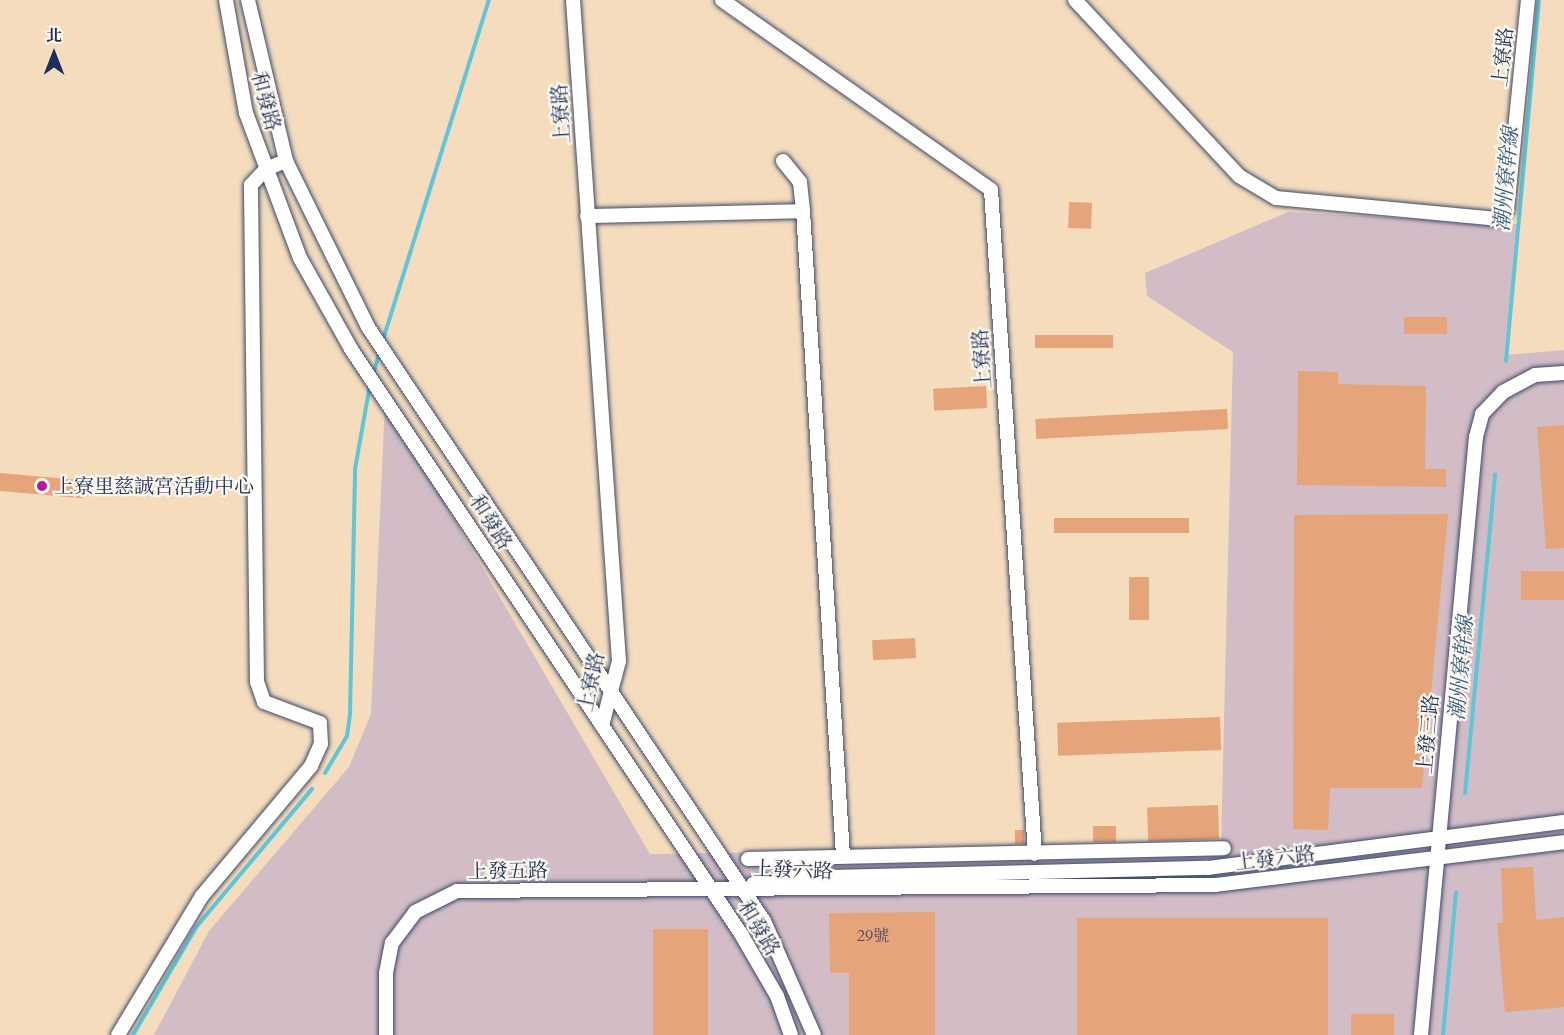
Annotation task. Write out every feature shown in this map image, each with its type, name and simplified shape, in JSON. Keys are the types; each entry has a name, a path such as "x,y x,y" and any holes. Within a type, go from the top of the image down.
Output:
{"street":[{"name":"和發路","path":"226,0 246,113 300,258 351,348 711,887 777,996 791,1035"},
{"name":"和發路","path":"248,0 286,161 368,327 612,699 768,928 813,1035"},
{"name":"上寮路","path":"573,0 620,661 612,699 602,726"},
{"name":"上寮路","path":"722,0 991,190 1035,854"},
{"name":"上寮路","path":"1076,0 1239,176 1276,198 1497,219 1507,210 1528,0"},
{"path":"118,1035 178,930 310,766 323,732 312,717 264,702 257,682 251,185 266,169 286,161"},
{"path":"783,161 800,182 803,211 843,855"},
{"path":"587,216 803,211"},
{"name":"上發三路","path":"1421,1035 1476,437 1482,414 1503,392 1535,375 1564,373"},
{"name":"上發六路","path":"739,887 791,878 1208,868 1564,822"},
{"name":"上發六路","path":"739,887 781,892 1215,885 1564,842"},
{"path":"748,859 843,855 1035,854 1224,848"},
{"name":"上發五路","path":"386,1035 386,973 392,943 432,900 457,891 739,887"}],"shaded area":[{"path":"1288,212 1517,224 1507,355 1564,350 1564,1035 154,1035 209,931 349,767 371,714 385,401 650,854 1221,845 1233,352 1147,296 1145,273"}],"building":[{"path":"1069,202 1092,203 1091,229 1068,228"},
{"path":"1404,317 1447,317 1447,334 1404,334"},
{"path":"1035,335 1113,335 1113,348 1035,348"},
{"path":"1298,371 1338,372 1338,384 1426,386 1425,469 1446,469 1446,487 1297,485"},
{"path":"986,386 987,408 934,411 933,389"},
{"path":"1227,409 1228,429 1036,439 1035,419"},
{"path":"1564,425 1564,548 1546,549 1537,427"},
{"name":"上寮里慈誠宮活動中心","path":"0,473 85,480 83,498 0,491"},
{"path":"1448,514 1422,788 1330,788 1328,830 1293,829 1294,515"},
{"path":"1054,518 1189,518 1189,533 1054,533"},
{"path":"1521,571 1564,571 1564,600 1521,600"},
{"path":"1129,577 1149,577 1149,620 1129,620"},
{"path":"915,638 916,658 873,660 872,640"},
{"path":"1220,717 1221,750 1058,756 1057,723"},
{"path":"1218,805 1219,839 1148,841 1147,807"},
{"path":"1093,826 1116,826 1116,842 1093,842"},
{"path":"1015,830 1024,830 1024,844 1015,844"},
{"path":"1533,867 1536,920 1564,917 1564,1007 1505,1012 1497,923 1503,923 1501,868"},
{"path":"935,912 935,1035 849,1035 849,973 830,973 829,913"},
{"path":"1077,918 1328,918 1328,1035 1077,1035"},
{"path":"653,929 708,929 708,1035 653,1035"},
{"path":"1351,1014 1394,1014 1394,1035 1351,1035"}],"waterway":[{"path":"382,343 489,0"},
{"name":"潮州寮幹線","path":"1506,361 1539,0"},
{"path":"373,375 380,350"},
{"path":"325,773 347,736 350,714 355,469 370,385"},
{"name":"潮州寮幹線","path":"1465,793 1495,474"},
{"path":"133,1035 197,926 312,789"},
{"name":"潮州寮幹線","path":"1443,1035 1456,893"}],"place":[{"name":"上寮里慈誠宮活動中心","path":"42,486"}]}
